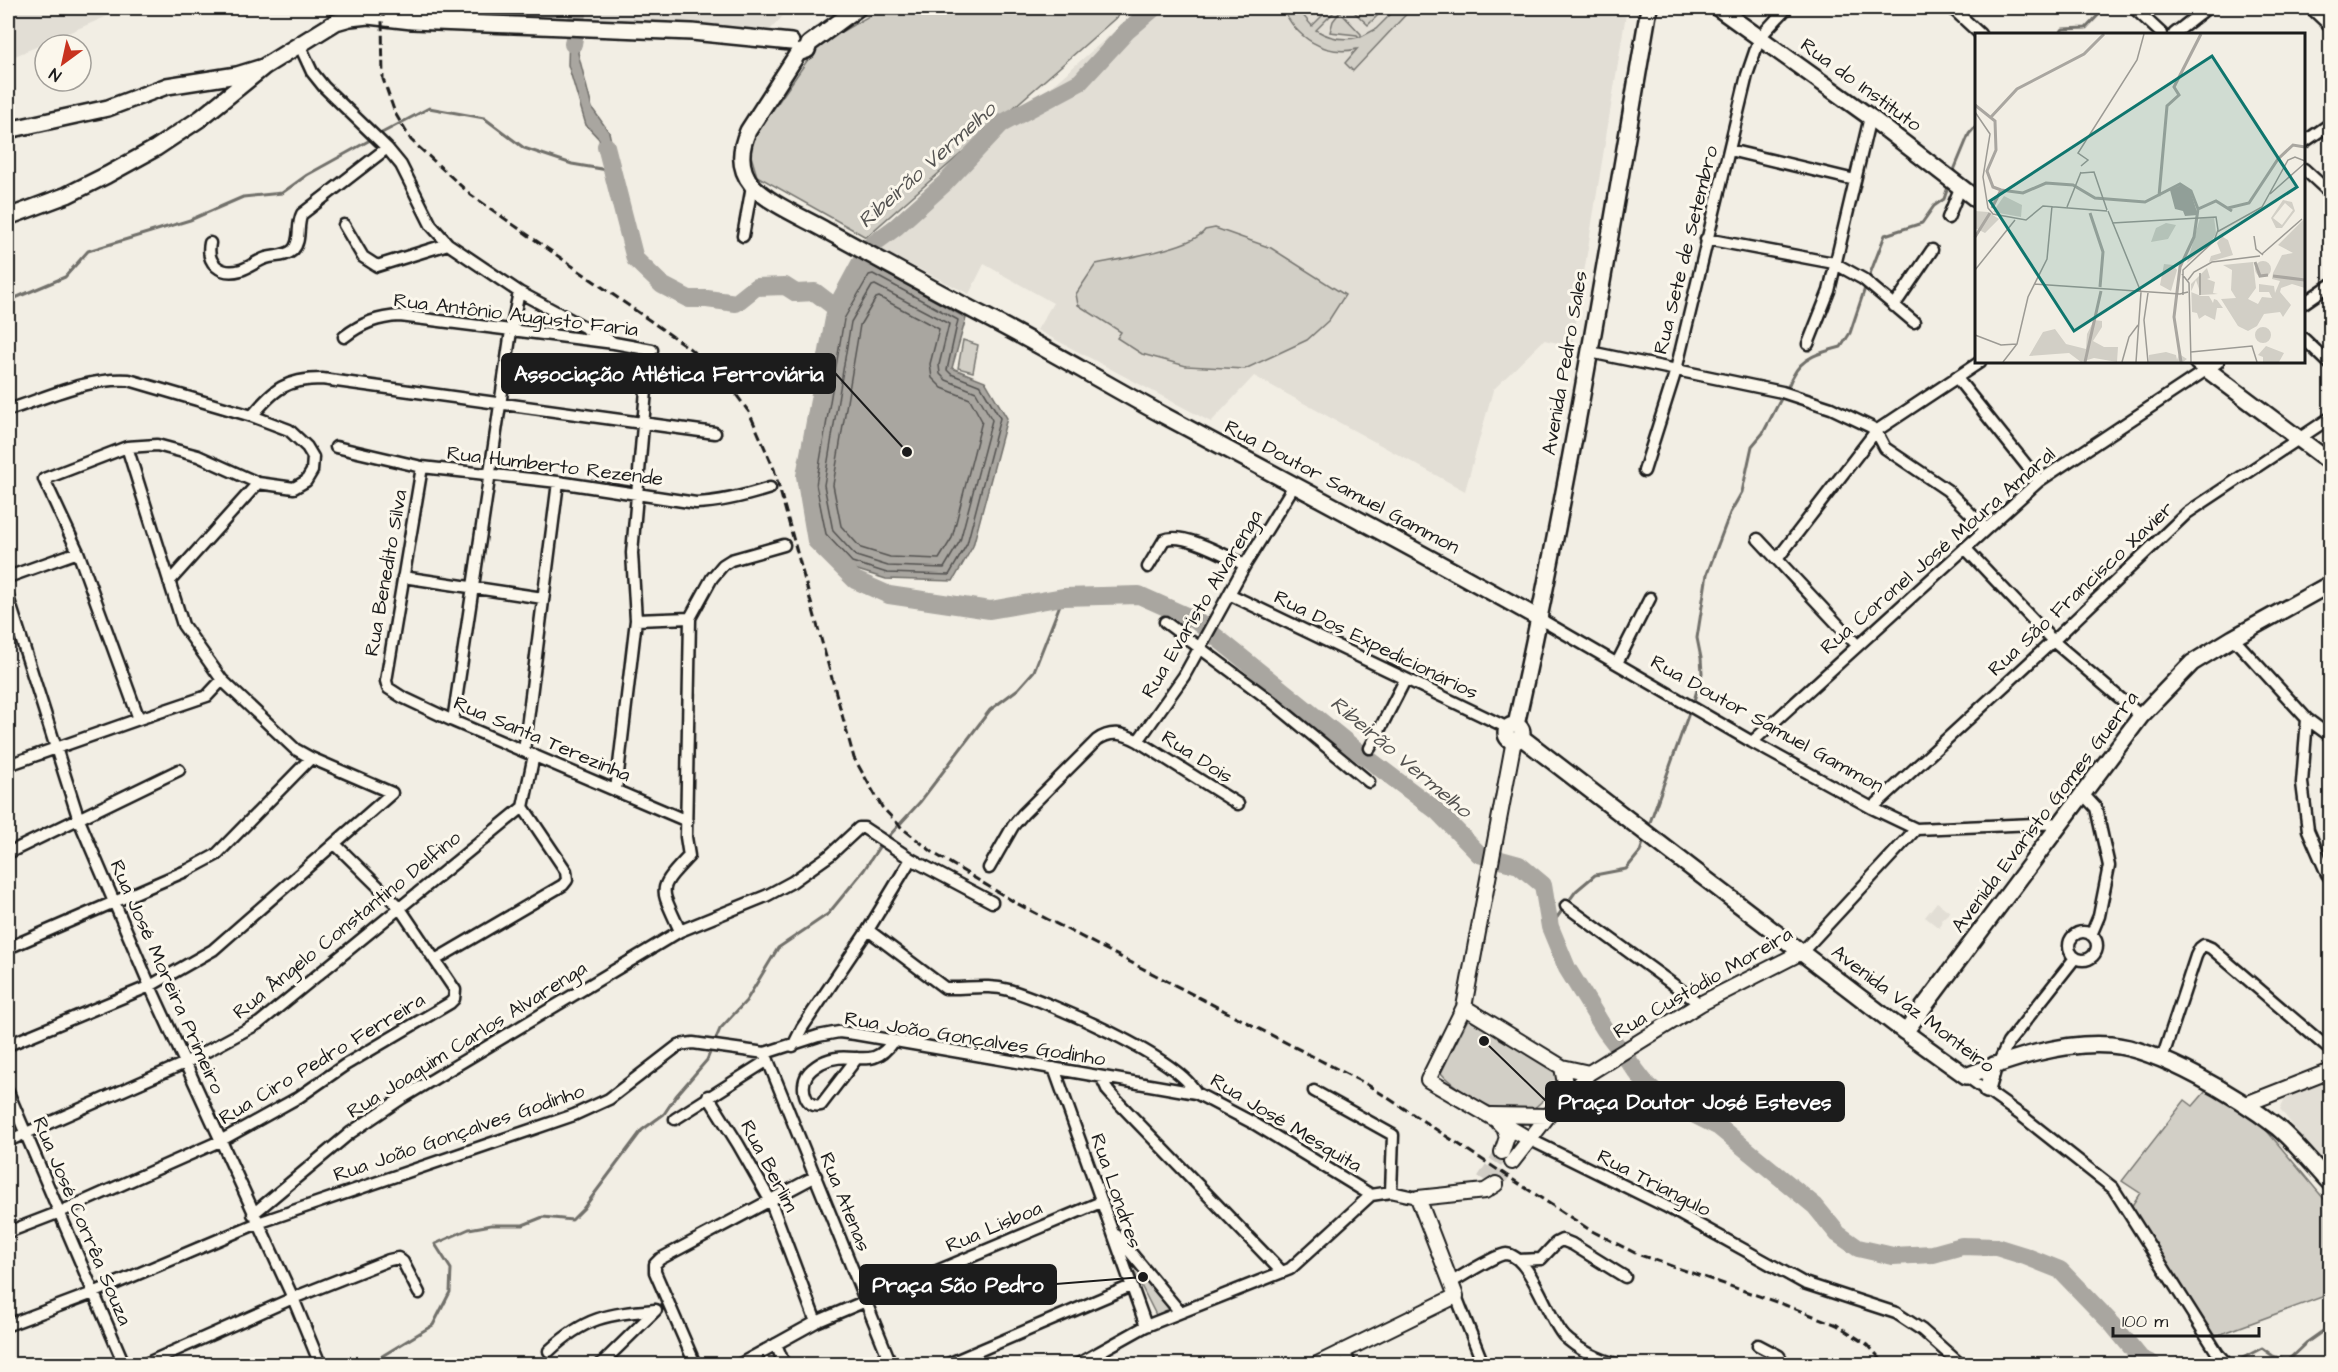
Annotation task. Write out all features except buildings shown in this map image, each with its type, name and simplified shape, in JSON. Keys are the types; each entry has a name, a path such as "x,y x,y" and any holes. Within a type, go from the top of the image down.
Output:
{"main road":[{"path":"752,186 743,167 741,155 742,144 748,131 799,46 858,8"},
{"name":"Avenida Pedro Sales","path":"1515,733 1540,619 1590,352 1649,8"},
{"name":"Rua do Instituto","path":"1718,8 1870,117 1975,197"},
{"path":"8,217 67,195 156,148 201,118 265,66 336,22 350,18 368,16 412,21 692,32 799,46"},
{"path":"8,130 108,108 167,86 237,75 265,66"},
{"name":"Rua Doutor Samuel Gammon","path":"752,186 789,211 1026,338 1161,414 1296,484 1540,619"},
{"path":"2208,364 2331,462"},
{"name":"Avenida Evaristo Gomes Guerra","path":"1905,1032 2141,716 2192,663 2331,584"},
{"name":"Avenida Vaz Monteiro","path":"1515,733 1965,1076"},
{"path":"1965,1076 1996,1064 2064,1047 2112,1045 2162,1059 2246,1104 2279,1129 2331,1183"},
{"path":"1947,1063 1971,1066 1996,1064"},
{"path":"1987,1090 1996,1064"}],"street":[{"path":"1760,37 1786,8"},
{"path":"1954,8 1979,33"},
{"path":"2134,8 2161,33"},
{"path":"2175,33 2207,8"},
{"path":"2311,8 2331,26"},
{"name":"Rua Sete de Setembro","path":"1644,471 1676,370 1747,75 1760,37"},
{"path":"300,46 312,72 324,87 387,148 401,165 431,225 448,244 519,292 614,343"},
{"path":"1808,344 1829,291 1870,117"},
{"path":"2305,141 2331,124"},
{"path":"210,243 209,257 212,263 217,268 227,271 242,270 267,258 287,254 297,244 302,214 387,148"},
{"path":"1729,150 1855,180"},
{"path":"2305,170 2331,193"},
{"path":"743,236 752,186"},
{"path":"1948,218 1961,186"},
{"path":"344,225 363,257 373,265 381,266 448,244"},
{"path":"1706,239 1834,263 1863,279 1914,322"},
{"path":"1894,306 1932,250"},
{"path":"2305,302 2331,285"},
{"path":"453,721 511,331 519,292"},
{"name":"Rua Antônio Augusto Faria","path":"344,337 370,321 392,316 614,343 652,350"},
{"path":"2305,340 2331,364"},
{"path":"1590,352 1809,399 1854,418 1876,431 1885,448 1947,490 1986,530"},
{"path":"1778,558 1876,431 1978,363"},
{"name":"Rua Coronel José Moura Amaral","path":"1752,742 2039,482 2208,364"},
{"path":"1956,377 2039,482"},
{"path":"8,410 95,382 114,379 129,380 252,416 289,430 307,447 313,457 312,471 306,481 294,489 258,483 198,456 157,445 127,447 44,479 78,552 139,719"},
{"path":"252,416 273,392 284,386 305,379 322,379 715,433"},
{"path":"616,790 636,620 632,553 647,379"},
{"name":"Rua São Francisco Xavier","path":"1872,808 2053,641 2187,513 2331,418"},
{"path":"8,1045 150,986 213,951 392,793 311,759 295,749 222,680 183,625 127,447"},
{"name":"Rua Humberto Rezende","path":"336,447 422,467 558,482 696,503 740,498 770,488"},
{"name":"Rua Benedito Silva","path":"386,685 422,467"},
{"path":"435,960 563,885 567,880 566,871 523,807 543,598 558,482"},
{"path":"169,582 258,483"},
{"name":"Rua Evaristo Alvarenga","path":"1138,741 1184,676 1245,565 1296,484"},
{"path":"1148,567 1164,540 1171,537 1212,549 1245,565"},
{"path":"1758,538 1857,645"},
{"path":"680,931 665,895 664,886 688,856 686,837 690,618 712,578 723,565 731,560 784,545"},
{"path":"1965,548 2053,641 2141,716"},
{"path":"8,577 78,552"},
{"path":"403,577 543,598"},
{"name":"Rua Dos Expedicionários","path":"1229,594 1515,733"},
{"name":"Rua José Moreira Primeiro","path":"8,597 79,820 150,986 293,1298 320,1363"},
{"path":"1617,663 1650,598"},
{"path":"636,620 690,618"},
{"name":"Rua Doutor Samuel Gammon","path":"1540,619 1752,742 1872,808 1916,829 2062,823"},
{"path":"1165,622 1202,646 1369,782"},
{"path":"2233,638 2307,718 2331,736"},
{"path":"8,765 207,696 222,680"},
{"path":"1370,748 1405,680"},
{"name":"Rua Santa Terezinha","path":"386,685 394,693 453,721 687,822"},
{"path":"2307,718 2302,783 2308,830 2327,874 2331,878"},
{"name":"Rua Dois","path":"989,868 1013,826 1023,814 1097,740 1109,733 1118,733 1138,741 1238,804"},
{"name":"Avenida Pedro Sales","path":"1489,1115 1428,1080 1464,1006 1515,733"},
{"path":"8,948 188,870 216,855 311,759"},
{"path":"8,854 179,770"},
{"path":"2084,794 2096,808 2109,866 2099,916 2091,935"},
{"name":"Rua Ângelo Constantino Delfino","path":"8,1141 185,1062 259,1023 523,807"},
{"name":"Rua Joaquim Carlos Alvarenga","path":"256,1218 350,1133 402,1098 680,931 766,896 792,882 830,855 859,828 869,831 911,859"},
{"name":"Rua Custódio Moreira","path":"1489,1115 1506,1132 1507,1157 1529,1139 1589,1073 1700,1004 1802,952 1916,829"},
{"name":"Rua Ciro Pedro Ferreira","path":"8,1232 60,1212 220,1141 299,1097 345,1065 454,999 455,990 399,907 335,844"},
{"path":"792,1046 868,930 911,859 992,903"},
{"path":"1566,906 1700,1004"},
{"name":"Rua José Mesquita","path":"868,930 940,986 950,989 984,986 1008,990 1066,1011 1125,1040 1178,1072 1192,1085 1196,1093 1255,1124 1371,1195"},
{"path":"2078,933 2091,935 2098,946 2095,955 2083,961 2074,958 2068,946 2071,938 2078,933"},
{"path":"2162,1059 2196,956 2204,945 2211,948 2331,1050"},
{"path":"1996,1064 2008,1043 2074,958"},
{"path":"1464,1006 1562,1067 1589,1073"},
{"name":"Rua João Gonçalves Godinho","path":"8,1325 93,1293 256,1218 574,1115 609,1099 679,1045 693,1043 767,1056 818,1036 839,1032 1196,1093"},
{"path":"857,1058 821,1105 814,1106 807,1100 804,1092 805,1081 812,1070 833,1058 857,1058 874,1058 881,1055 893,1041"},
{"path":"675,1119 767,1056"},
{"name":"Rua Atenas","path":"767,1056 891,1365"},
{"path":"1562,1067 1567,1095"},
{"name":"Rua Londres","path":"1054,1068 1146,1326"},
{"path":"2246,1104 2331,1071"},
{"name":"Avenida Vaz Monteiro","path":"1965,1076 1987,1090 2113,1188 2227,1365"},
{"path":"1102,1078 1116,1100 1282,1272"},
{"path":"1314,1091 1393,1136 1391,1192"},
{"name":"Rua José Corrêa Souza","path":"8,1092 124,1365"},
{"name":"Rua Berlim","path":"708,1096 770,1200 816,1322"},
{"path":"1489,1115 1548,1116"},
{"path":"1489,1115 1529,1139"},
{"name":"Rua Triangulo","path":"1529,1139 1665,1206 1804,1283 1896,1313 1922,1330 1960,1365"},
{"path":"695,1365 655,1272 655,1263 816,1176"},
{"path":"1078,1365 1146,1326 1282,1272 1298,1263 1371,1195 1391,1192 1418,1198 1485,1191 1490,1182"},
{"path":"1418,1198 1484,1365"},
{"name":"Rua Lisboa","path":"740,1365 816,1322 1101,1202"},
{"path":"1112,1230 1180,1312"},
{"path":"1519,1260 1542,1259 1562,1240 1625,1277"},
{"path":"1452,1282 1502,1254 1513,1256 1519,1260 1564,1335 1603,1361 1617,1365"},
{"path":"145,1365 293,1298 389,1260 398,1258 403,1262 419,1293"},
{"path":"948,1365 1131,1286"},
{"path":"1317,1365 1347,1358 1456,1296"},
{"path":"601,1365 666,1300"},
{"path":"549,1351 570,1332 607,1315 655,1310"},
{"path":"776,1344 784,1365"},
{"path":"1758,1345 1779,1356 1784,1365"}],"shaded area":[{"path":"8,8 126,8 68,33 33,33 33,48 8,59"},
{"path":"394,8 790,8 771,29 626,20 391,12"},
{"path":"883,8 1127,8 866,237 757,176 748,146 818,45"},
{"path":"1141,8 1627,8 1572,346 1544,340 1493,390 1465,491 1254,376 1211,422 1037,330 1053,303 984,264 969,294 879,249 1039,97"},
{"path":"1283,8 1297,8 1312,26 1330,8 1338,8 1316,30 1331,37 1348,39 1359,37 1330,32 1333,21 1340,12 1361,34 1361,37 1376,29 1397,8 1412,8 1353,71 1345,63 1357,49 1334,50 1312,42 1295,28"},
{"path":"1350,8 1385,8 1368,25"},
{"path":"1215,228 1271,248 1345,295 1329,320 1307,340 1245,369 1186,366 1142,354 1117,338 1121,332 1078,305 1076,294 1096,264 1171,247 1198,236 1205,230"},
{"path":"963,340 978,345 973,372 958,368"},
{"path":"1937,902 1950,912 1941,920 1939,928 1925,917"},
{"path":"1469,1017 1555,1066 1560,1083 1536,1107 1519,1114 1495,1108 1457,1087 1441,1073"},
{"path":"2330,1079 2330,1174 2280,1109 2288,1092"},
{"path":"2206,1091 2248,1113 2267,1131 2330,1206 2330,1294 2213,1337 2131,1207 2140,1193 2122,1181 2185,1100 2193,1106"},
{"path":"1122,1248 1174,1307 1156,1315"}],"water":[{"path":"569,32 581,32 578,53 592,108 609,132 617,169 607,166 599,139 586,125 568,65"},
{"path":"869,264 966,318 952,368 985,381 1007,418 973,546 953,581 886,579 848,567 821,538 810,486 838,317"}],"waterway":[{"name":"Ribeirão Vermelho","path":"573,44 579,8"},
{"name":"Ribeirão Vermelho","path":"836,308 869,247 896,227 945,183 1001,124 1080,82 1127,31 1154,8"},
{"path":"2060,33 2063,29 2086,28 2105,8"},
{"path":"378,135 429,108 484,118 524,148 572,164 613,171"},
{"path":"1952,175 1969,134 1975,127"},
{"path":"8,301 65,277 88,251 190,220 243,197 282,193 307,175 372,139"},
{"name":"Ribeirão Vermelho","path":"606,146 635,259 662,285 689,299 736,303 756,287 785,286 796,293 815,292 836,308 805,476 816,541 855,580 889,595 990,610 1063,597 1139,595 1195,620 1355,749 1437,811 1479,854 1519,865 1543,885 1550,927 1567,968 1605,1030 1646,1084 1669,1102 1719,1127 1815,1206 1838,1234 1858,1248 1893,1256 1933,1254 1962,1246 1996,1247 2060,1270 2113,1325 2141,1359 2152,1364"},
{"path":"1868,279 1885,235 1922,223 1934,206 1944,199 1949,184"},
{"path":"1787,389 1797,370 1807,360 1820,353 1841,347 1850,333 1866,285"},
{"path":"1693,704 1702,673 1697,638 1707,574 1730,513 1742,492 1752,446 1763,433 1783,395"},
{"path":"714,1043 720,1029 746,1001 778,948 828,914 864,870 879,847 920,802 990,710 1018,689 1034,671 1063,597"},
{"path":"1648,828 1690,710"},
{"path":"1550,927 1576,891 1595,875 1626,869 1640,852 1645,837"},
{"path":"369,1364 433,1325 450,1292 451,1269 435,1244 469,1229 491,1225 523,1225 543,1217 572,1220 583,1209 642,1130 664,1114 676,1096 707,1060 711,1050"},
{"path":"2231,1364 2262,1348 2273,1356 2287,1361 2306,1343 2330,1326"}],"tunnel":[{"path":"1484,1180 1502,1152"},
{"path":"1496,1184 1512,1162"}],"railway":[{"path":"385,8 382,21 383,79 395,113 411,140 471,195 689,348 726,381 749,412 774,469 854,758 882,807 902,828 935,854 1016,903 1368,1085 1590,1230 1637,1254 1837,1325 1868,1345 1885,1364"}],"place":[{"name":"Associação Atlética Ferroviária","path":"907,452"},
{"name":"Praça Doutor José Esteves","path":"1484,1041"},
{"name":"Praça São Pedro","path":"1143,1277"}]}
